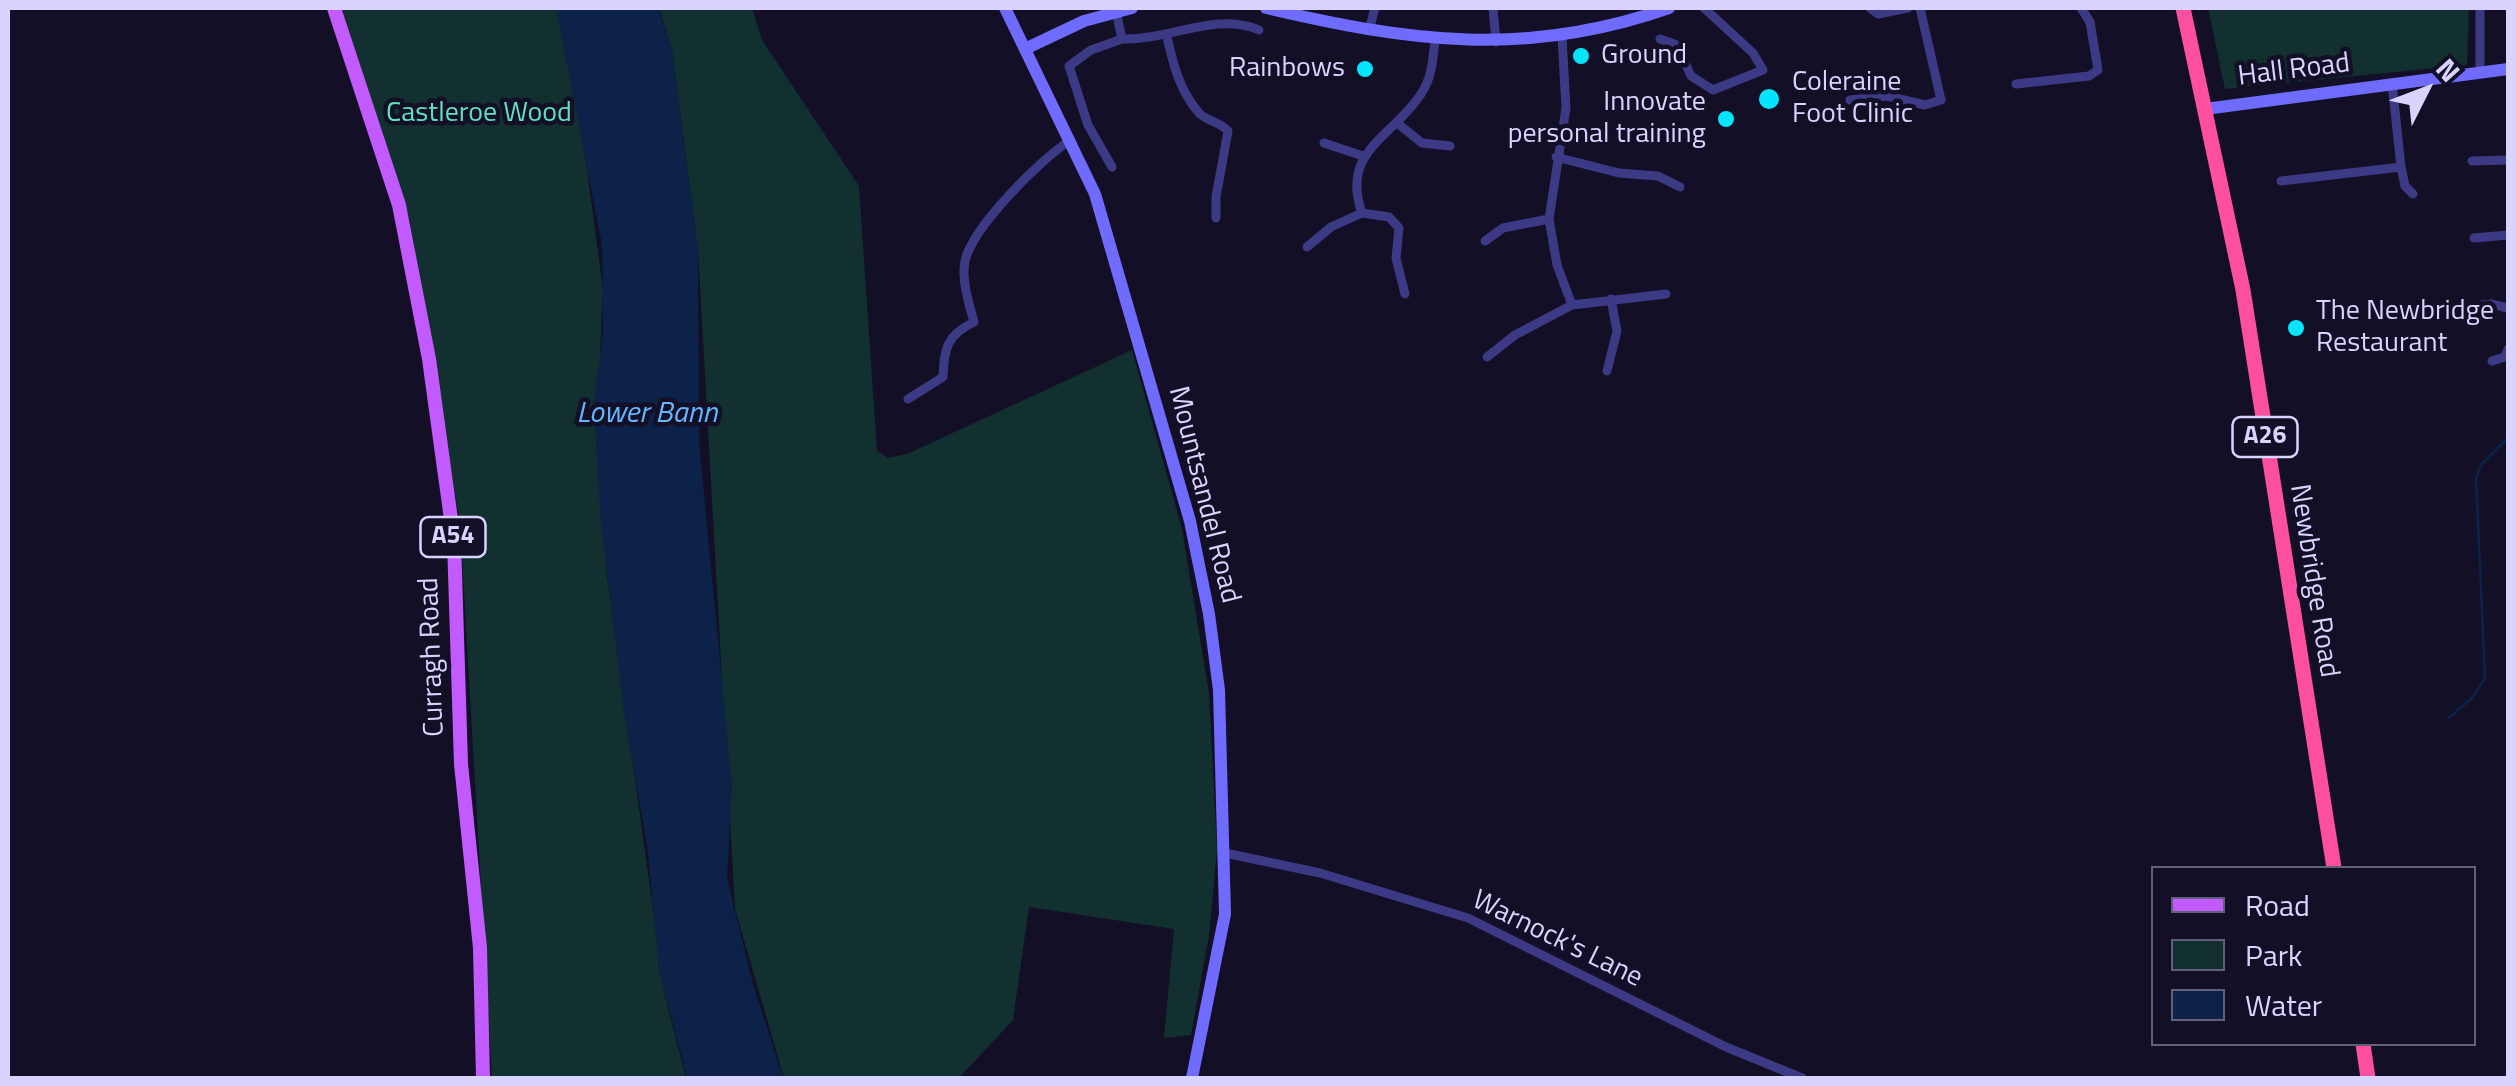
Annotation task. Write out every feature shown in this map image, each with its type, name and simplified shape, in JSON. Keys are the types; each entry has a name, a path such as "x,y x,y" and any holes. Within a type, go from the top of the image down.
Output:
{"highway":[{"name":"Newbridge Road","path":"2183,8 2243,290 2334,866"},
{"path":"2363,1046 2368,1078"}],"main road":[{"name":"Curragh Road","path":"334,8 399,205 429,359 454,540 461,764 480,948 483,1078"}],"street":[{"name":"Mountsandel Road","path":"1005,8 1028,48 1095,194 1190,521 1218,690 1226,853 1222,940 1192,1078"},
{"path":"1028,48 1082,14 1132,8"},
{"path":"1266,8 1435,40 1496,42 1562,37 1629,14 1669,8"},
{"path":"1370,30 1375,8"},
{"path":"1492,8 1496,42"},
{"path":"1660,39 1676,45 1692,76 1714,90 1763,70 1753,53 1704,8"},
{"path":"1870,8 1878,14 1908,8"},
{"path":"1850,100 1888,96 1925,104 1942,100 1920,8"},
{"path":"2016,84 2089,76 2098,70 2089,17 2080,8"},
{"path":"2480,8 2480,72"},
{"path":"1116,11 1122,40"},
{"path":"1112,167 1088,126 1069,66 1091,50 1122,40 1167,37 1201,26 1238,24 1259,30"},
{"path":"1167,37 1175,72 1186,92 1205,118 1228,131 1216,218"},
{"path":"1562,37 1566,108 1549,220 1557,265 1572,305"},
{"path":"1362,212 1356,173 1362,156 1398,123 1428,82 1435,40"},
{"name":"Hall Road","path":"2204,109 2508,70"},
{"path":"2392,83 2405,186 2413,194"},
{"path":"1398,123 1422,142 1450,146"},
{"path":"908,399 942,377 944,346 956,330 974,322 964,265 970,242 1033,169 1072,139"},
{"path":"1324,143 1362,156"},
{"path":"1556,156 1620,173 1658,176 1680,187"},
{"path":"2472,161 2508,160"},
{"path":"2281,181 2402,167"},
{"path":"1307,248 1331,227 1362,212 1389,217 1399,228 1396,258 1405,294"},
{"path":"1485,240 1503,228 1549,220"},
{"path":"2474,238 2508,235"},
{"path":"1487,357 1515,335 1572,305 1666,294"},
{"path":"1607,371 1617,331 1612,299"},
{"path":"2455,308 2491,304 2508,308"},
{"path":"2492,361 2505,357 2508,348"},
{"name":"Warnock's Lane","path":"1226,853 1320,873 1468,918 1726,1048 1802,1078"}],"green space":[{"name":"Castleroe Wood","path":"342,8 556,8 559,17 586,162 603,290 596,442 607,576 665,996 686,1078 492,1078 460,523 410,221"},
{"path":"659,8 752,8 762,40 859,186 877,451 888,458 907,454 1132,350 1182,529 1209,693 1217,851 1209,935 1191,1035 1164,1038 1174,929 1029,907 1013,1020 959,1078 784,1078 735,909 698,251 672,50"},
{"path":"2208,8 2469,8 2467,65 2225,89"}],"water":[{"name":"Lower Bann","path":"556,8 658,8 672,50 698,251 699,442 732,786 727,879 753,984 783,1078 687,1078 659,971 648,852 624,713 600,515 594,401 603,332 602,245"}],"waterway":[{"path":"2449,718 2473,697 2485,678 2476,478 2481,465 2508,438"}],"place":[{"name":"Ground","path":"1581,56"},
{"name":"Rainbows","path":"1365,69"},
{"name":"Coleraine Foot Clinic","path":"1769,99"},
{"name":"Innovate personal training","path":"1726,119"},
{"name":"The Newbridge Restaurant","path":"2296,328"}]}
